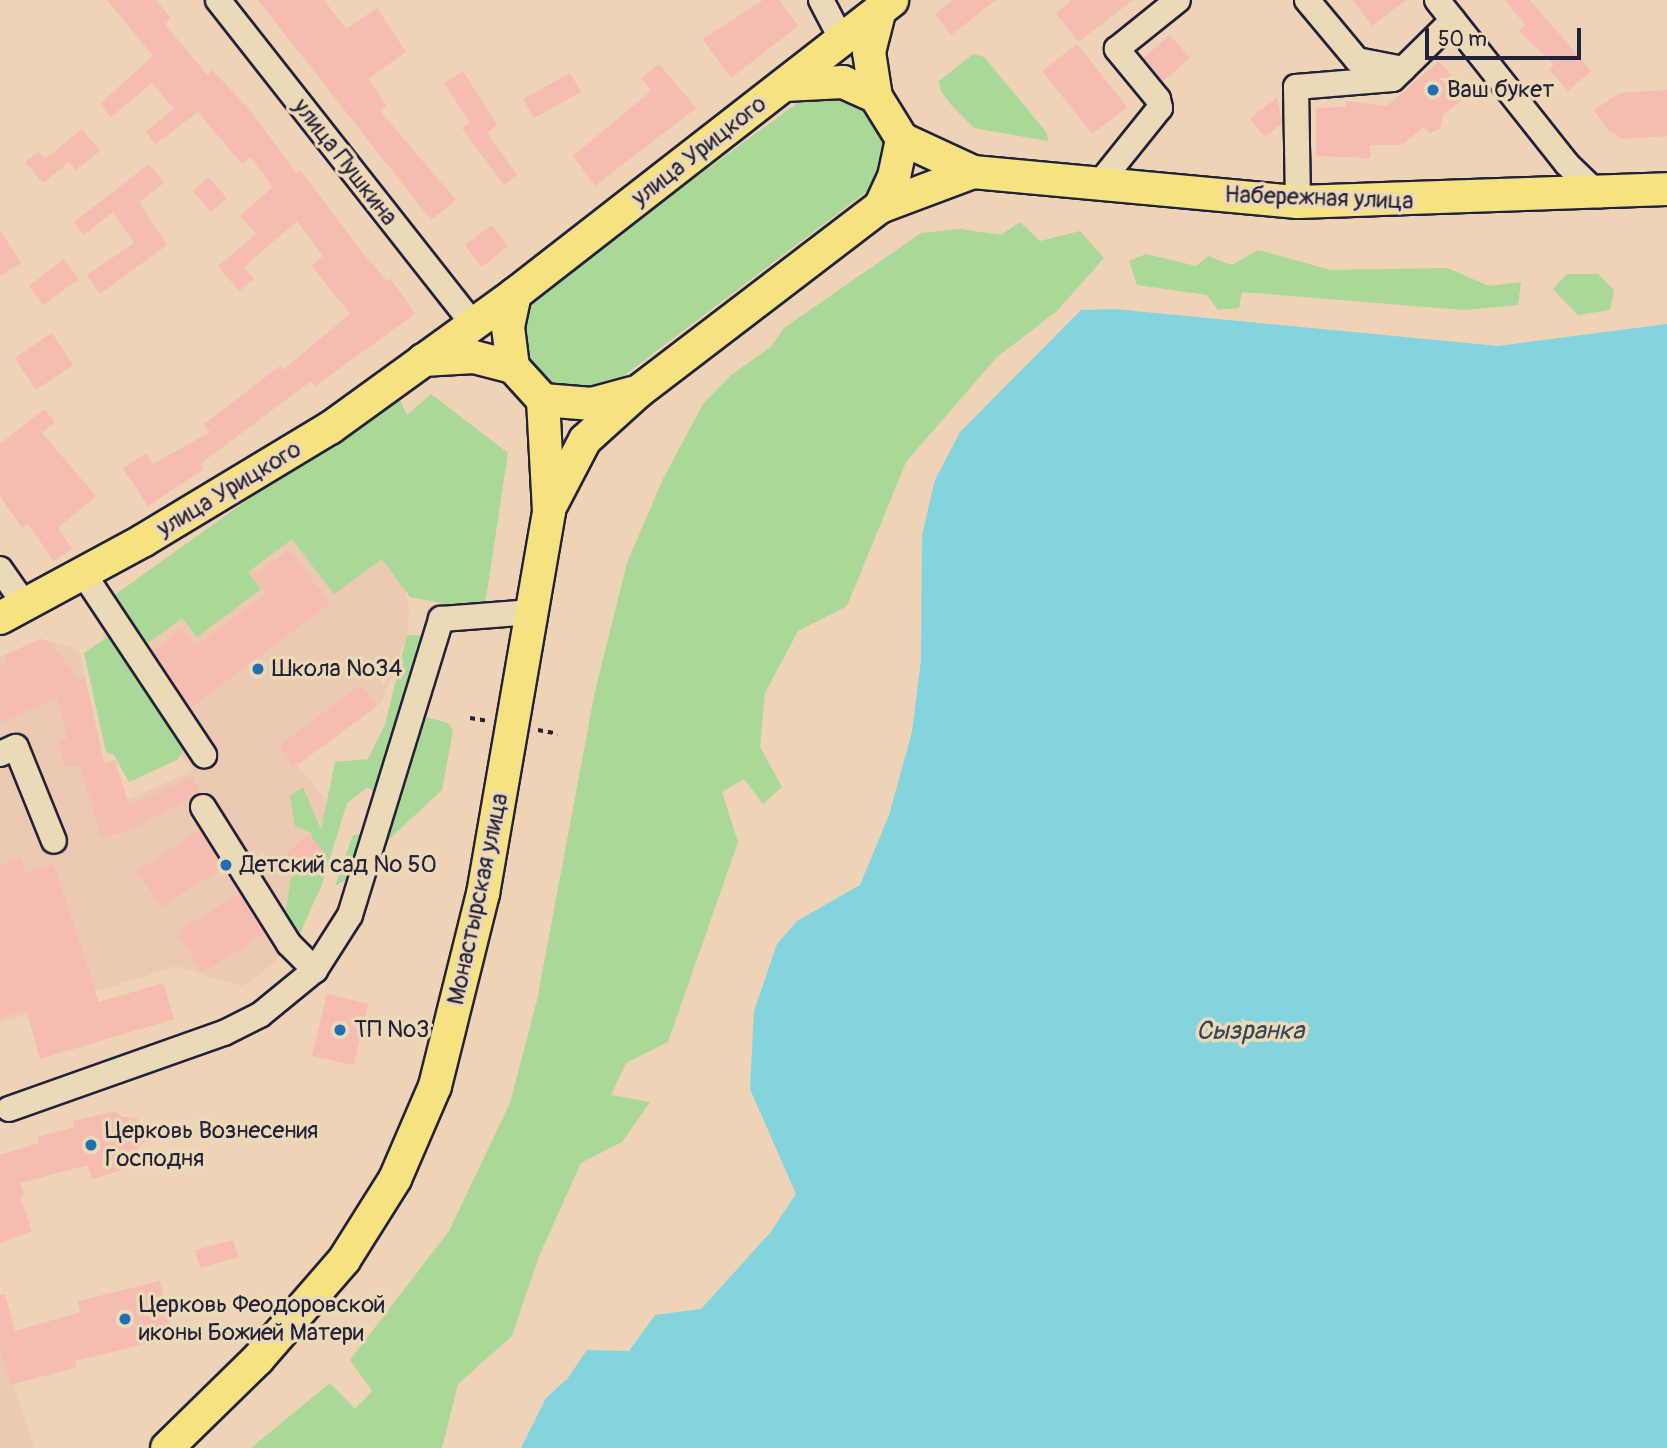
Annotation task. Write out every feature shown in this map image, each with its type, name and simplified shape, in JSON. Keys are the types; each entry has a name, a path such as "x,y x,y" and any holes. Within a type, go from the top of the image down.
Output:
{"main road":[{"name":"улица Урицкого","path":"13,611 299,448 515,294 886,4"},
{"path":"886,4 869,52 876,97 902,139 973,172"},
{"path":"784,85 843,82 876,97"},
{"path":"880,207 894,177 902,139"},
{"name":"Набережная улица","path":"973,172 1298,202 1599,195 1667,189"},
{"path":"549,511 568,466 585,440 639,391 880,207 940,181 973,172"},
{"path":"513,367 508,327 515,294"},
{"path":"423,360 474,357 513,367 543,400 549,511"},
{"path":"543,400 592,404 639,391"},
{"name":"Монастырская улица","path":"167,1448 258,1359 344,1260 395,1179 435,1086 483,894 549,511"}],"street":[{"name":"улица Пушкина","path":"218,0 472,324"},
{"path":"821,0 842,40"},
{"path":"1098,185 1160,108 1158,99 1117,49 1178,0"},
{"path":"1307,0 1357,60 1404,69"},
{"path":"1437,0 1567,164 1599,195"},
{"path":"1298,202 1296,87 1393,79 1453,20"},
{"path":"0,569 13,611"},
{"path":"83,573 204,755"},
{"path":"9,1109 224,1033 260,1015 315,970 350,915 441,619 533,612"},
{"path":"0,754 16,747 54,841"},
{"path":"203,807 289,944 315,970"}],"shaded area":[{"path":"315,477 392,568 405,589 409,614 407,635 382,702 297,765 339,816 289,944 272,965 242,986 176,966 0,1023 0,657 41,639 79,650 104,761 115,760 127,800 192,771 100,636"},
{"path":"0,1342 34,1448 0,1448"}],"green space":[{"path":"973,54 984,57 1047,133 1048,141 974,128 952,106 941,91 939,81"},
{"path":"814,91 860,102 882,128 885,162 874,186 613,384 595,391 546,385 523,360 524,309 537,293"},
{"path":"1020,222 1040,241 1080,231 1104,258 1057,311 997,357 906,462 847,606 798,631 765,693 760,747 782,787 763,804 744,779 722,792 738,842 668,1042 626,1063 611,1095 650,1102 622,1142 581,1163 539,1256 512,1336 458,1384 442,1448 251,1448 330,1383 355,1409 372,1391 350,1360 449,1231 510,1103 537,1000 595,691 627,563 663,479 703,404 730,376 771,347 784,328 921,233 960,229 1001,235"},
{"path":"1258,250 1331,270 1447,268 1489,286 1521,282 1518,305 1464,310 1242,292 1239,308 1218,310 1207,295 1137,285 1129,261 1146,254 1196,266 1208,256 1232,265"},
{"path":"1567,274 1598,274 1614,290 1610,310 1578,315 1553,289"},
{"path":"431,394 508,453 485,605 461,607 410,597 382,559 334,594 292,539 248,572 261,589 197,637 182,618 143,647 112,597 387,400 400,400 407,415"},
{"path":"407,635 431,636 384,801 368,787 347,803 322,884 298,938 285,915 291,878 318,857 311,833 295,826 290,796 303,787 321,830 335,762 368,759 385,725"},
{"path":"109,636 187,744 177,760 129,782 114,755 106,752 84,653"},
{"path":"422,716 448,723 453,730 442,790 383,845"},
{"path":"367,834 361,871 335,886 353,835"}],"water":[{"name":"Сызранка","path":"1114,309 1498,346 1667,324 1667,1448 521,1448 546,1398 568,1378 587,1350 629,1351 655,1315 701,1309 770,1233 796,1194 750,1089 754,1011 777,944 797,921 860,885 889,815 912,732 921,660 922,535 935,480 960,432 1081,310"}],"building":[{"path":"107,0 156,0 171,19 165,24 207,75 212,70 251,111 296,173 300,170 361,251 387,281 391,279 415,314 315,386 311,381 200,464 203,470 148,506 123,468 146,453 153,464 210,432 204,424 280,366 283,370 350,314 312,266 323,256 297,221 244,267 254,279 239,291 218,266 256,234 240,216 273,187 250,157 242,164 198,112 155,144 146,131 174,109 152,83 111,117 100,104 153,56"},
{"path":"258,0 324,0 346,29 377,8 406,52 368,79 387,106 380,111 456,200 431,220"},
{"path":"763,0 779,0 798,26 731,78 703,39"},
{"path":"953,0 996,0 951,35 935,14"},
{"path":"1072,0 1133,0 1078,42 1056,13"},
{"path":"1353,0 1406,0 1372,26"},
{"path":"1505,0 1530,0 1591,71 1568,91 1549,69 1554,65 1519,31 1525,25"},
{"path":"1170,35 1190,58 1163,81 1143,58"},
{"path":"1077,44 1127,107 1092,134 1042,71"},
{"path":"1439,61 1468,95 1443,115 1440,129 1430,133 1423,127 1402,145 1370,145 1370,158 1316,156 1316,108 1346,107 1346,101 1387,106"},
{"path":"659,64 696,108 595,186 573,156 651,91 641,78"},
{"path":"463,71 497,125 487,133 517,175 504,185 462,128 470,123 444,83"},
{"path":"570,73 581,92 534,118 523,99"},
{"path":"1667,90 1667,136 1623,139 1608,130 1594,110 1620,93"},
{"path":"1277,97 1282,123 1265,137 1250,119"},
{"path":"82,129 100,151 76,170 69,162 43,183 25,162 39,152 45,159"},
{"path":"149,164 164,183 139,202 167,245 100,294 87,275 134,243 113,212 84,235 74,222"},
{"path":"208,177 227,198 211,212 193,191"},
{"path":"492,225 508,246 482,267 465,245"},
{"path":"0,230 21,263 0,276"},
{"path":"64,259 79,279 43,305 29,286"},
{"path":"52,333 73,365 36,390 15,358"},
{"path":"44,409 55,422 42,433 96,496 58,528 72,549 54,561 28,524 22,528 0,496 0,444"},
{"path":"289,550 330,603 190,708 153,651 182,629 195,647 266,594 253,576"},
{"path":"41,639 50,642 78,679 85,677 104,764 115,760 129,806 192,776 200,793 135,828 102,838 80,767 64,765 59,741 67,739 58,697 0,723 0,665 7,662 5,655"},
{"path":"361,685 377,706 293,768 280,745"},
{"path":"200,830 223,867 161,907 137,871"},
{"path":"309,834 327,856 304,875 286,854"},
{"path":"21,859 25,873 53,864 99,1002 163,983 174,1019 40,1059 26,1010 0,1018 0,866"},
{"path":"240,893 265,933 202,973 177,932"},
{"name":"ТП №3","path":"327,994 368,1004 354,1065 312,1056"},
{"name":"Церковь Вознесения Господня","path":"116,1111 122,1117 137,1118 147,1138 137,1150 123,1154 126,1169 92,1179 88,1165 20,1183 24,1196 20,1197 32,1231 0,1243 0,1155 39,1143 38,1137 74,1127 73,1121"},
{"path":"233,1240 238,1257 200,1268 195,1250"},
{"path":"160,1281 173,1337 75,1361 77,1367 11,1385 0,1348 0,1295 5,1294 15,1331 80,1312 78,1301"}],"place":[{"name":"Ваш букет","path":"1433,90"},
{"name":"Школа №34","path":"258,669"},
{"name":"Детский сад № 50","path":"226,865"},
{"name":"ТП №3","path":"340,1030"},
{"name":"Церковь Вознесения Господня","path":"91,1145"},
{"name":"Церковь Феодоровской иконы Божией Матери","path":"125,1319"}]}
